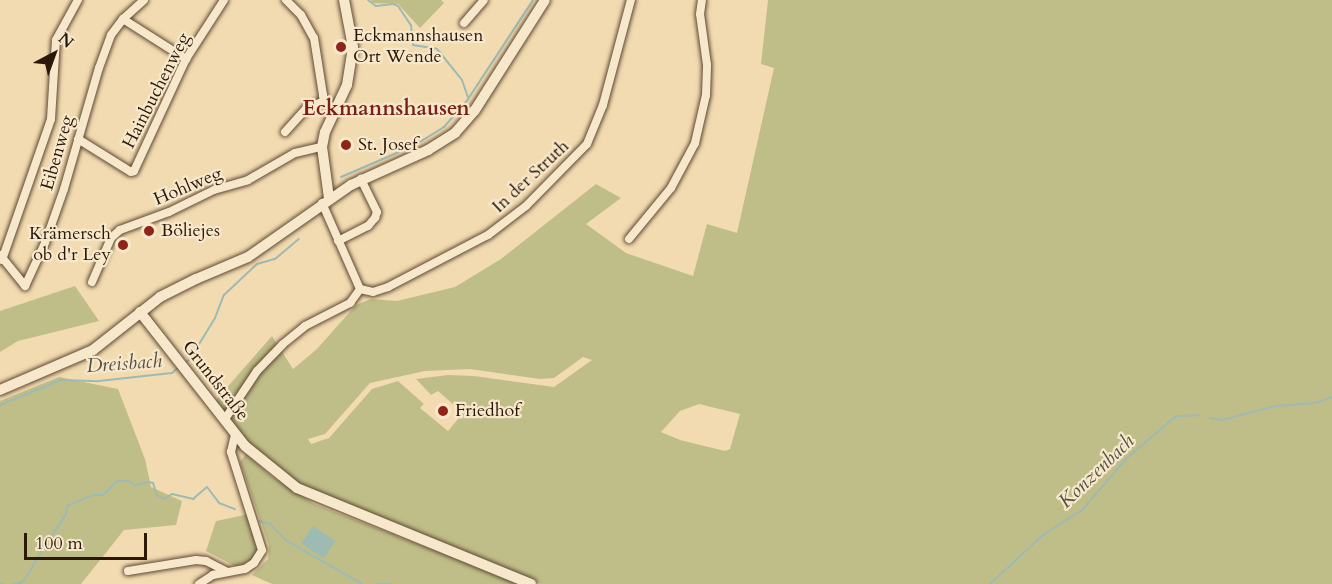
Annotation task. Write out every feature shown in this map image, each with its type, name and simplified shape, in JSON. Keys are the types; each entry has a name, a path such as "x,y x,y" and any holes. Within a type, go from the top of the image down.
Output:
{"main road":[{"path":"326,200 322,147 347,85 353,47 344,0"},
{"path":"0,390 93,350 160,297 248,257 326,200 361,179 428,150 455,133 475,111 545,0"},
{"name":"Grundstraße","path":"140,312 235,434 268,467 297,488 323,501 531,584"}],"street":[{"path":"1,259 51,119 56,40 78,0"},
{"name":"Eibenweg","path":"1,259 25,286 64,189 99,68 111,35 123,19 144,0"},
{"name":"Hainbuchenweg","path":"78,139 131,172 134,171 186,60 224,0"},
{"path":"286,0 301,15 314,38 324,101 335,110"},
{"path":"464,23 484,0"},
{"name":"In der Struth","path":"360,290 373,292 388,287 488,235 526,206 587,144 603,105 632,0"},
{"path":"629,239 671,188 695,143 706,95 707,65 700,22 702,0"},
{"path":"123,19 186,60"},
{"path":"285,132 306,109 324,101"},
{"name":"Hohlweg","path":"92,282 111,238 120,230 169,212 214,190 248,180 295,153 322,147"},
{"path":"338,241 368,226 375,218 377,212 361,179"},
{"path":"225,419 257,371 283,344 305,326 350,303 360,290 338,241 326,200"},
{"path":"199,584 226,572 244,569 254,562 262,550 231,452 235,434"},
{"path":"128,571 196,560 206,561 226,572"}],"shaded area":[{"path":"371,0 441,0 444,3 420,28 398,4 372,3"},
{"path":"768,0 1332,0 1332,584 541,584 301,485 269,462 245,439 216,400 272,336 293,369 317,349 356,305 371,299 397,301 455,287 501,259 596,184 621,198 586,224 626,253 693,276 707,224 737,233 774,68 761,64","holes":["583,357 592,360 554,387 474,376 448,375 416,379 431,395 438,391 463,413 448,431 420,408 424,404 398,381 372,389 329,438 311,444 308,439 325,434 370,383 425,371 470,369 540,379 554,378","699,404 740,414 730,449 725,451 680,440 661,432 680,411"]},
{"path":"75,286 99,321 18,341 0,352 0,311"},
{"path":"59,377 118,389 145,459 151,487 182,501 176,525 124,530 81,584 0,584 0,401"},
{"path":"246,454 271,476 314,504 521,584 272,584 252,575 268,559 269,545 240,462"},
{"path":"249,514 258,550 253,560 237,567 206,551 216,521"}],"water":[{"path":"313,526 335,541 324,559 301,543"}],"waterway":[{"path":"368,0 376,6 393,4 398,6 411,25 413,45 437,49 462,80 468,97"},
{"name":"Dreisbach","path":"341,177 415,145 444,127 468,99 533,0"},
{"name":"Dreisbach","path":"185,363 190,359 215,318 224,295 257,264 275,259 299,239"},
{"name":"Dreisbach","path":"0,405 61,380 99,381 172,373 178,368"},
{"name":"Konzenbach","path":"1210,418 1222,420 1275,406 1315,403 1332,397"},
{"name":"Konzenbach","path":"990,584 1043,535 1082,510 1127,458 1176,416 1200,415"},
{"path":"13,584 21,583 27,576 42,550 42,544 53,534 66,514 67,506 93,495 103,495 117,481 128,481 135,485 153,483 157,495 164,499 172,494 193,499 207,487 219,503 235,509"},
{"path":"260,521 270,524 287,541 362,584"},
{"path":"375,584 390,584"}],"place":[{"name":"Eckmannshausen Ort Wende","path":"341,47"},
{"name":"St. Josef","path":"346,145"},
{"name":"Böliejes","path":"149,231"},
{"name":"Krämersch ob d'r Ley","path":"123,245"},
{"name":"Friedhof","path":"443,411"}],"district":[{"name":"Eckmannshausen","path":"386,109"}]}
